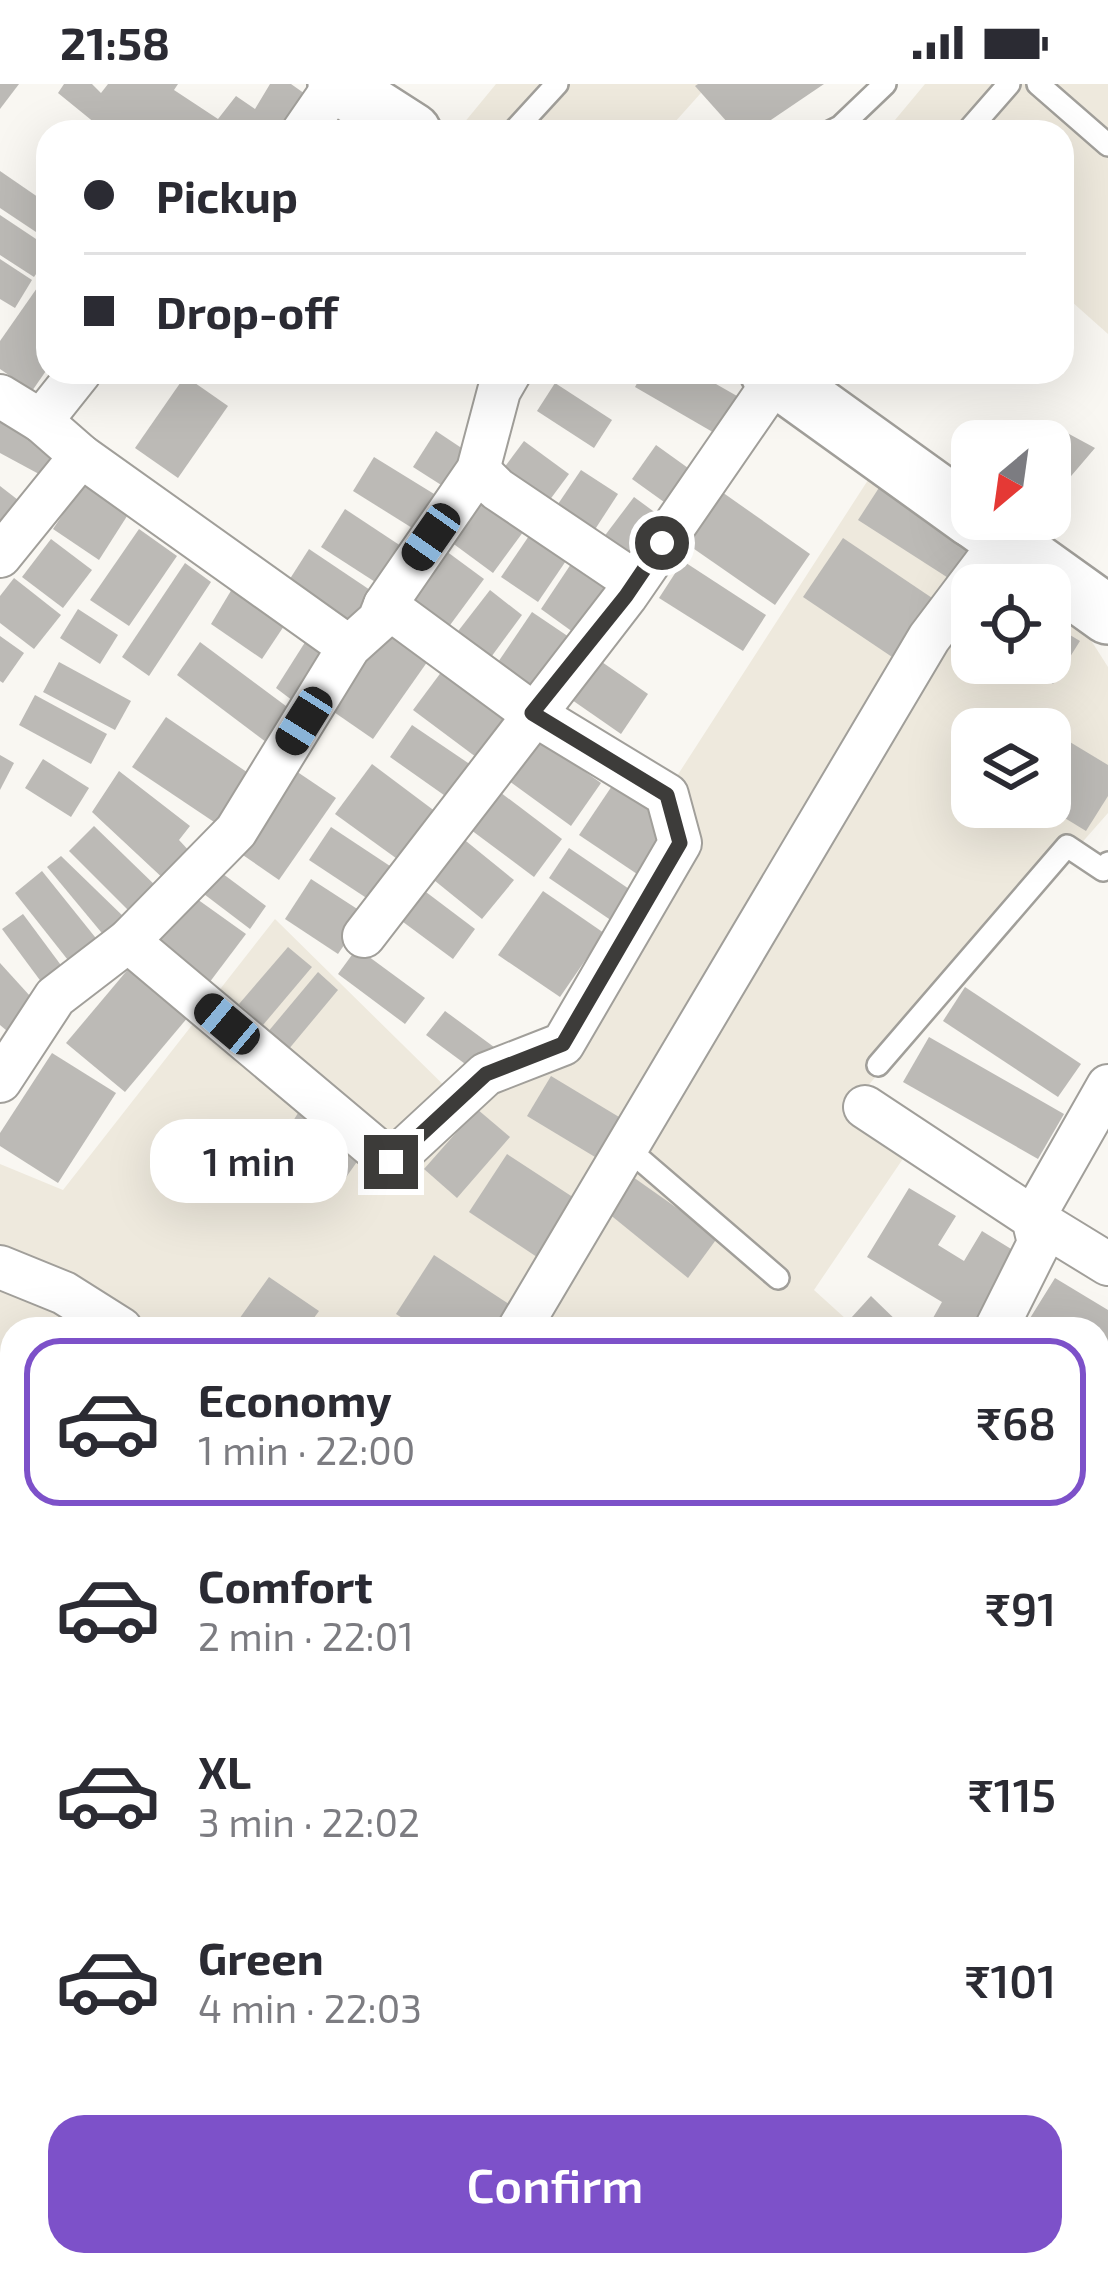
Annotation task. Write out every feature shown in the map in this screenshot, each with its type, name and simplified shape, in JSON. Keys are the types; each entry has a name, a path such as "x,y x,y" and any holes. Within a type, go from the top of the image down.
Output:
{"main road":[{"path":"336,84 393,120"},
{"path":"790,384 951,503"},
{"path":"1002,540 1106,616"}],"street":[{"path":"311,120 336,84"},
{"path":"40,421 70,384"},
{"path":"0,1082 55,997 128,941 236,831 349,647 379,620 385,604 478,470 503,384"},
{"path":"364,936 635,582 769,384"},
{"path":"0,396 349,647"},
{"path":"0,556 80,456"},
{"path":"478,470 497,489 635,582"},
{"path":"526,1317 929,638 976,540"},
{"path":"128,941 391,1162 486,1074 563,1044 680,843 667,795 532,713 385,604"},
{"path":"1002,1317 1040,1243 1033,1218 1108,1086"},
{"path":"865,1107 1108,1264"},
{"path":"0,1267 64,1292 103,1317"}],"lane":[{"path":"524,120 557,84"},
{"path":"847,120 885,84"},
{"path":"863,120 898,84"},
{"path":"978,120 1010,84"},
{"path":"1038,84 1108,145"},
{"path":"878,1065 1067,846 1103,870 1108,863"},
{"path":"627,1148 778,1278"}],"shaded area":[{"path":"496,84 709,84 677,120 466,120"},
{"path":"925,84 1108,84 1108,334 1074,304 1074,120 895,120"},
{"path":"879,463 951,511 951,540 994,540 1030,564 951,564 951,684 1071,684 1071,609 1108,667 1108,813 857,1098 917,1138 814,1290 844,1317 0,1317 0,1164 63,1190 275,919 465,1106 555,1047 684,841 668,790"}],"building":[{"path":"0,84 19,84 0,109"},
{"path":"64,84 92,84 101,93 108,84 178,84 174,90 218,119 236,96 255,109 270,84 291,84 308,96 293,120 91,120 58,93"},
{"path":"824,84 771,120 725,120 695,86"},
{"path":"0,171 36,196 36,232 0,208"},
{"path":"0,215 36,239 36,274 34,277 0,255"},
{"path":"0,259 32,280 15,308 0,299"},
{"path":"36,289 37,384 32,391 0,369 0,341"},
{"path":"179,384 196,384 228,406 178,478 135,448"},
{"path":"557,384 612,420 594,448 537,411"},
{"path":"716,384 744,400 723,438 635,387"},
{"path":"0,415 64,457 50,480 0,453"},
{"path":"436,431 472,455 449,490 413,467"},
{"path":"1071,435 1095,448 1071,476"},
{"path":"524,441 569,474 546,505 501,472"},
{"path":"656,445 702,478 678,512 632,479"},
{"path":"374,457 439,497 417,531 353,491"},
{"path":"581,470 618,494 592,534 554,510"},
{"path":"886,477 951,519 951,540 980,540 964,564 951,564 951,580 858,520"},
{"path":"83,484 129,513 99,560 53,529"},
{"path":"0,486 31,510 0,550"},
{"path":"722,492 810,554 775,605 687,544"},
{"path":"487,493 529,524 493,573 451,542"},
{"path":"634,497 668,522 635,567 600,542"},
{"path":"345,509 407,550 383,587 321,547"},
{"path":"535,527 572,552 538,602 501,577"},
{"path":"139,529 177,556 129,626 90,600"},
{"path":"843,538 944,606 904,665 803,597"},
{"path":"51,539 92,570 63,608 22,577"},
{"path":"309,549 376,594 354,629 286,585"},
{"path":"446,551 484,579 442,636 404,608"},
{"path":"573,561 610,586 577,635 541,609"},
{"path":"683,561 766,615 743,651 659,598"},
{"path":"185,563 211,582 149,676 122,657"},
{"path":"14,578 61,615 34,649 0,623 0,596"},
{"path":"235,584 286,623 262,659 211,624"},
{"path":"490,590 522,615 486,664 452,639"},
{"path":"78,609 118,635 100,664 60,638"},
{"path":"532,612 572,639 532,698 492,671"},
{"path":"388,628 430,658 373,739 331,710"},
{"path":"0,636 24,653 3,683 0,681"},
{"path":"309,636 335,655 301,707 276,688"},
{"path":"200,642 294,712 270,745 177,675"},
{"path":"589,653 648,694 621,734 562,693"},
{"path":"59,662 131,701 115,730 43,692"},
{"path":"445,667 512,718 480,760 413,710"},
{"path":"35,695 107,734 91,764 19,725"},
{"path":"166,717 257,779 223,828 132,767"},
{"path":"412,725 474,767 451,800 390,757"},
{"path":"532,734 601,783 571,826 502,776"},
{"path":"1071,743 1108,765 1108,796 1086,831 1071,822"},
{"path":"0,755 14,763 0,790"},
{"path":"43,759 89,788 71,817 25,788"},
{"path":"372,764 436,812 400,861 335,814"},
{"path":"293,769 336,798 279,880 237,851"},
{"path":"119,771 190,826 179,840 192,854 167,882 92,812"},
{"path":"622,771 664,798 668,844 646,880 579,835"},
{"path":"492,786 562,839 534,877 463,824"},
{"path":"94,826 159,889 133,915 69,851"},
{"path":"331,827 393,868 371,901 309,860"},
{"path":"461,837 514,880 482,919 429,876"},
{"path":"569,848 635,893 615,923 549,878"},
{"path":"61,856 127,920 106,938 47,867"},
{"path":"211,865 266,906 250,929 196,888"},
{"path":"42,871 103,947 75,969 15,893"},
{"path":"311,879 365,914 338,954 285,919"},
{"path":"418,886 475,929 453,959 395,916"},
{"path":"543,891 604,933 560,997 498,955"},
{"path":"190,894 246,934 206,987 150,942"},
{"path":"23,914 66,972 45,987 2,929"},
{"path":"288,947 312,967 263,1025 239,1004"},
{"path":"357,948 425,998 405,1024 338,974"},
{"path":"135,961 194,1010 125,1092 66,1043"},
{"path":"0,963 40,1007 13,1036 0,1025"},
{"path":"318,972 338,990 288,1050 267,1033"},
{"path":"965,987 1081,1064 1058,1097 943,1021"},
{"path":"445,1011 494,1047 476,1072 426,1035"},
{"path":"929,1037 1064,1114 1038,1159 903,1082"},
{"path":"52,1053 116,1093 58,1183 0,1146 0,1133"},
{"path":"551,1076 629,1123 605,1163 527,1116"},
{"path":"305,1102 335,1122 308,1165 278,1145"},
{"path":"477,1109 510,1137 457,1198 424,1169"},
{"path":"337,1128 366,1149 335,1193 306,1173"},
{"path":"507,1154 588,1207 549,1265 469,1212"},
{"path":"633,1177 718,1237 688,1278 608,1213"},
{"path":"909,1188 956,1216 938,1245 964,1261 982,1231 1021,1255 984,1317 934,1317 942,1302 867,1257"},
{"path":"434,1255 515,1308 509,1317 396,1314"},
{"path":"269,1277 319,1311 315,1317 241,1317"},
{"path":"1055,1278 1108,1310 1108,1317 1031,1317"},
{"path":"871,1296 893,1317 852,1317"}],"route":[{"path":"391,1162 486,1074 563,1044 680,843 667,795 532,713 662,543"}]}
